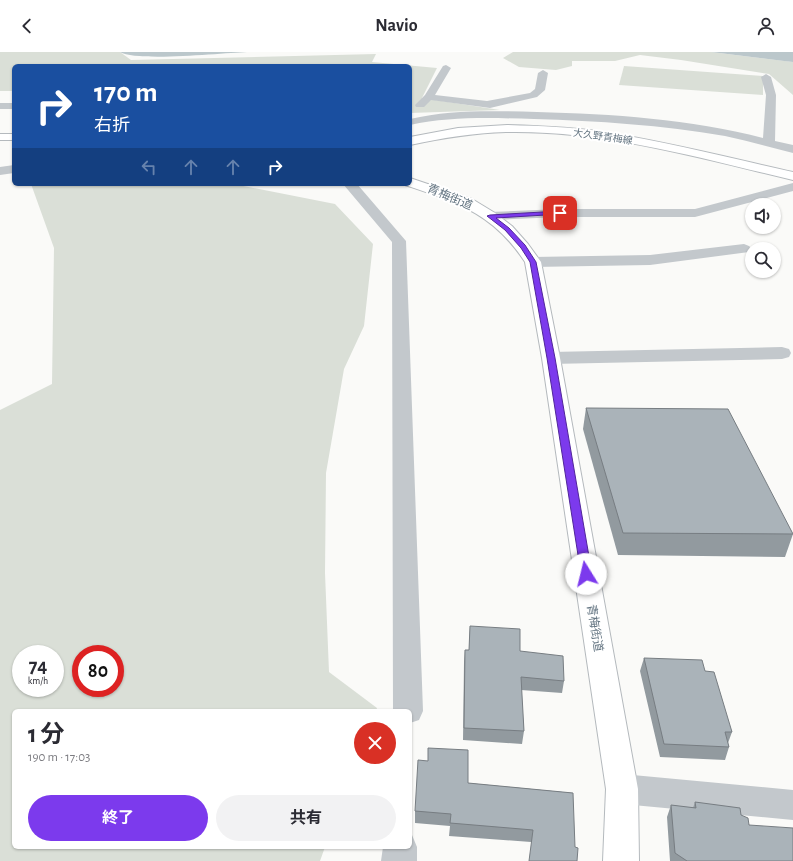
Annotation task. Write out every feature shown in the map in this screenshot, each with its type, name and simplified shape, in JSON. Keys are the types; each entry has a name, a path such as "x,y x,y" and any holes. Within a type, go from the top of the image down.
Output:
{"main road":[{"name":"大久野青梅線","path":"412,141 461,132 497,129 564,130 641,142 793,176"},
{"path":"0,137 12,137"},
{"name":"青梅街道","path":"412,183 467,202 490,216 507,229 523,247 533,262 551,358 622,789 621,861"}],"street":[{"path":"412,112 429,97 446,68"},
{"path":"489,104 533,95 540,90 543,73"},
{"path":"766,77 771,95 769,142"},
{"path":"429,97 489,104 536,116"},
{"path":"0,106 12,106"},
{"path":"412,122 450,116 536,116 619,120 722,132 769,142 793,149"},
{"path":"0,171 12,169"},
{"path":"352,186 399,241 408,709"},
{"path":"490,216 560,213 695,214 793,187"},
{"path":"533,262 650,260 744,250"},
{"path":"551,358 782,353"},
{"path":"622,789 793,805"},
{"path":"399,861 400,849"}],"shaded area":[{"path":"0,52 120,52 131,60 376,54 372,62 394,64 12,64 12,91 0,91"},
{"path":"120,52 247,52 161,57 129,55"},
{"path":"513,52 711,52 793,62 793,95 769,74 681,60 640,55 615,61 572,61 572,66 556,70 519,67 503,58"},
{"path":"711,52 793,52 793,62 784,61"},
{"path":"412,66 437,68 422,98 500,110 412,113"},
{"path":"624,66 763,76 763,95 619,85"},
{"path":"32,186 243,186 335,204 373,244 364,326 344,369 326,473 325,573 329,672 377,709 12,709 12,849 324,849 320,861 0,861 0,410 52,384 54,248"}],"building":[{"path":"586,408 728,409 793,534 623,533"},
{"path":"470,626 520,629 520,651 563,656 564,681 521,677 524,731 464,728 465,650 469,650"},
{"path":"644,658 702,660 705,671 714,672 732,732 725,732 729,747 664,744"},
{"path":"428,748 468,750 468,783 573,793 575,847 578,848 577,861 529,861 533,830 450,823 451,814 415,811 418,760 428,761"},
{"path":"695,802 740,808 741,815 748,818 749,825 793,828 793,861 687,861 675,853 671,805 696,808"}],"route":[{"path":"560,213 490,216 507,229 523,247 533,262 551,358 586,574"}]}
